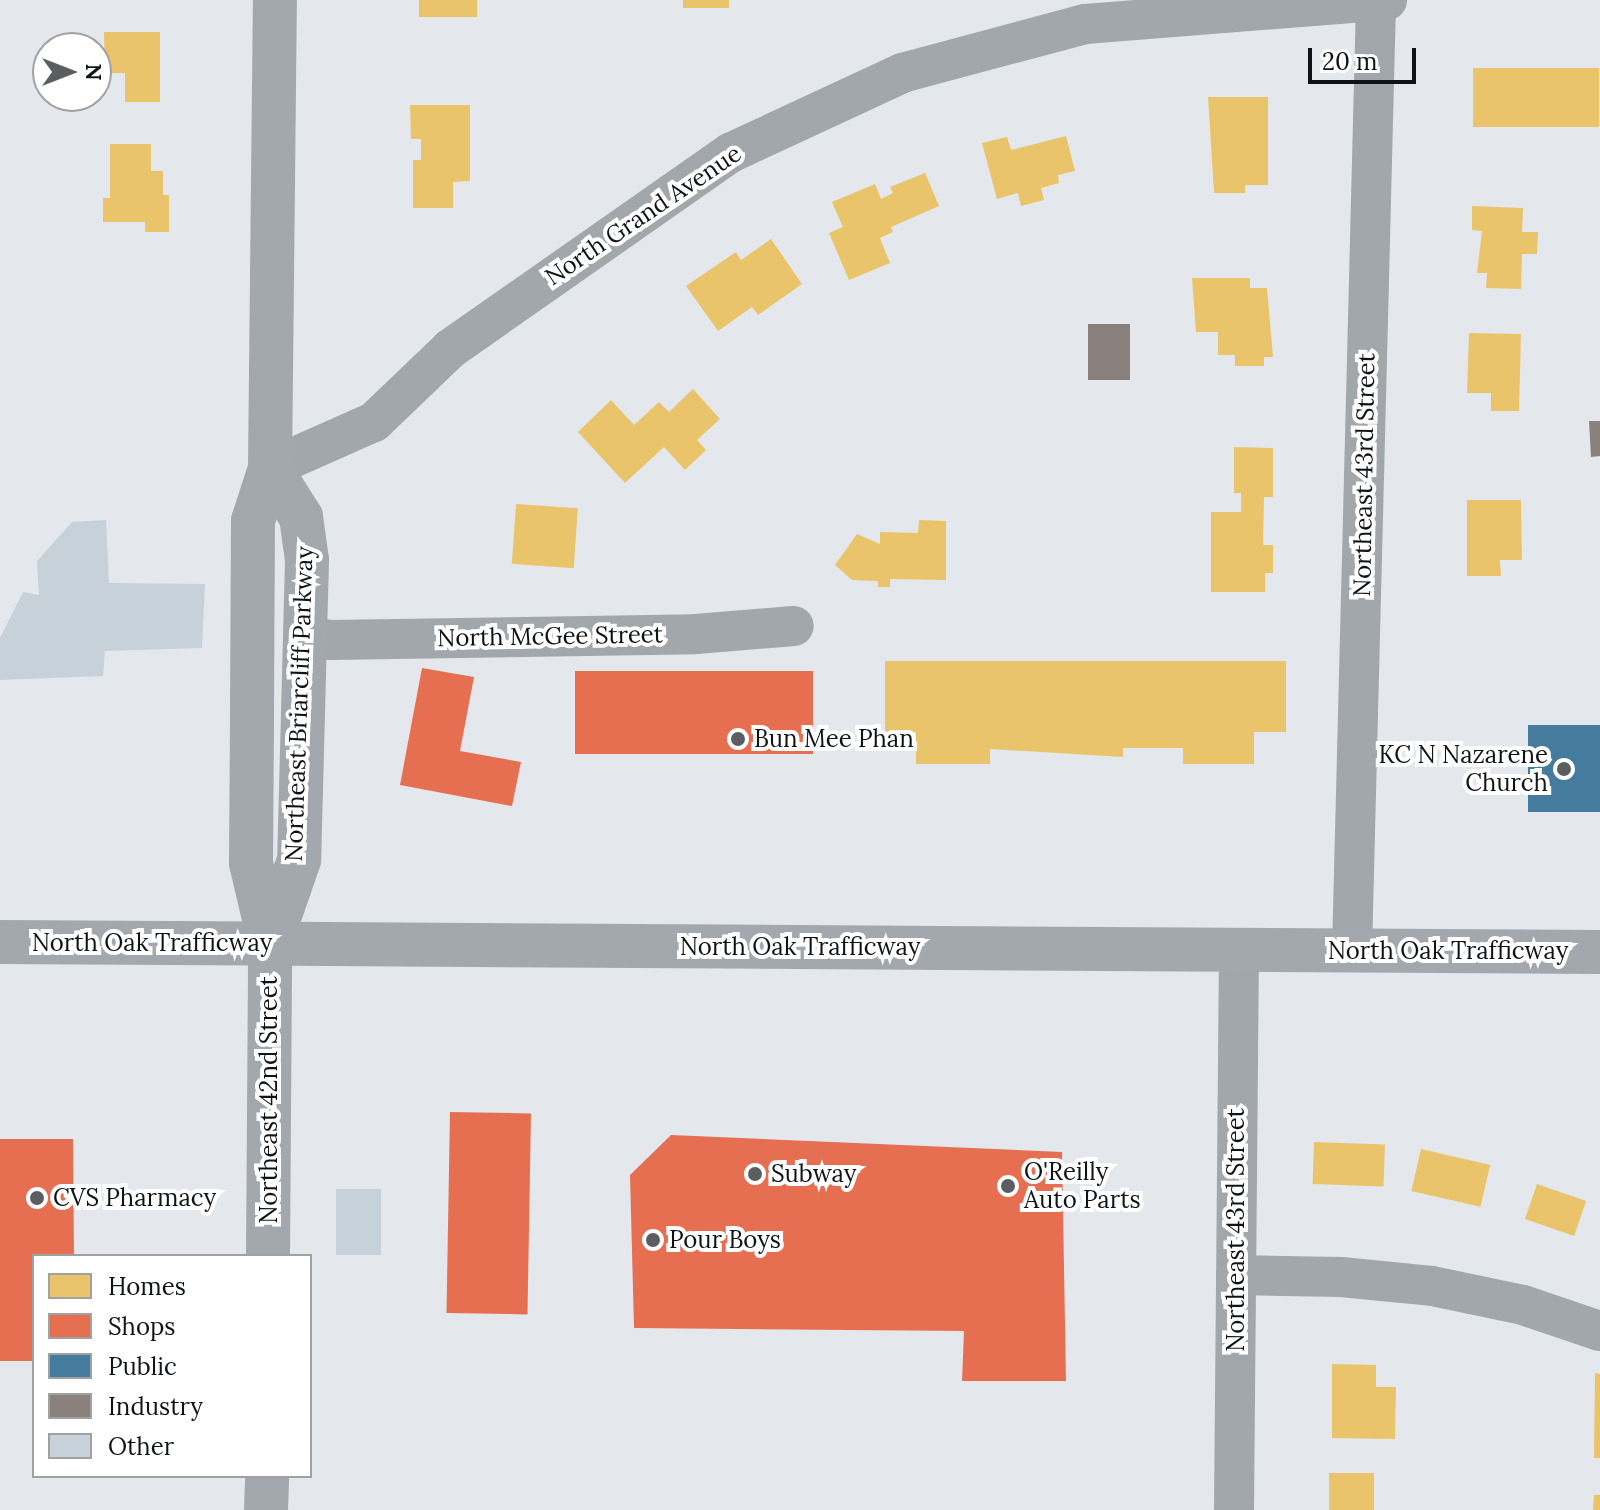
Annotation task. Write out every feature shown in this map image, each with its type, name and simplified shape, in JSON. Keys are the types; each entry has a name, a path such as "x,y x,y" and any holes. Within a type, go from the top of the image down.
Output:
{"main road":[{"name":"Northeast Briarcliff Parkway","path":"270,944 251,847 253,521 270,468 275,0"},
{"name":"Northeast Briarcliff Parkway","path":"270,468 301,517 307,560 299,860 270,944"},
{"name":"North Oak Trafficway","path":"0,942 1600,952"},
{"name":"Northeast 42nd Street","path":"268,1254 270,944"},
{"path":"266,1510 267,1478"}],"street":[{"name":"North Grand Avenue","path":"270,468 374,422 450,349 678,186 806,114 875,85 1011,40 1085,24 1380,0"},
{"name":"Northeast 43rd Street","path":"1352,951 1380,0"},
{"name":"North McGee Street","path":"305,636 331,640 696,634 794,626"},
{"name":"Northeast 43rd Street","path":"1234,1510 1239,950"},
{"path":"1236,1275 1341,1277 1432,1286 1523,1305 1600,1331"}],"building: Homes":[{"path":"419,0 477,0 477,17 419,17"},
{"path":"683,0 729,0 729,8 683,8"},
{"path":"112,32 160,32 160,102 125,102 125,73 112,73"},
{"path":"1473,68 1599,68 1599,127 1473,127"},
{"path":"1208,97 1268,97 1268,185 1245,185 1245,193 1214,193"},
{"path":"410,105 470,105 470,181 453,182 453,208 413,208 413,160 421,160 421,139 411,139"},
{"path":"1066,136 1075,171 1058,175 1059,183 1041,188 1044,200 1021,206 1018,193 997,199 982,143 1007,137 1011,150"},
{"path":"110,144 151,144 151,171 163,171 163,195 169,195 169,232 145,232 145,222 103,222 103,198 110,198"},
{"path":"925,173 939,206 891,227 893,232 880,238 890,263 849,280 829,233 843,227 832,202 875,184 881,199 893,193 890,187"},
{"path":"1472,206 1523,208 1522,232 1538,232 1537,254 1522,254 1521,289 1486,288 1487,273 1477,273 1482,231 1472,230"},
{"path":"771,239 802,284 758,315 752,307 718,331 686,286 736,252 741,260"},
{"path":"1192,278 1250,278 1250,288 1267,288 1273,357 1264,357 1264,366 1235,366 1235,355 1218,355 1218,332 1196,332"},
{"path":"1469,333 1521,334 1519,411 1491,411 1491,393 1467,393"},
{"path":"693,389 720,419 697,440 706,450 685,470 664,447 625,483 578,432 611,400 634,425 659,402 669,412"},
{"path":"1234,447 1273,448 1273,497 1264,497 1263,545 1273,545 1273,573 1265,573 1265,592 1211,592 1211,512 1241,512 1241,493 1234,493"},
{"path":"1467,500 1521,500 1522,560 1500,560 1501,576 1467,576"},
{"path":"516,504 578,508 574,568 512,564"},
{"path":"919,520 946,521 946,580 890,579 890,587 878,587 878,581 852,580 835,565 857,534 880,544 880,532 918,533"},
{"path":"885,661 1286,661 1286,732 1254,732 1254,764 1183,764 1183,748 1123,748 1123,757 990,749 990,764 916,764 916,732 885,732"},
{"path":"1314,1142 1385,1144 1383,1186 1313,1184"},
{"path":"1421,1149 1490,1165 1481,1207 1411,1191"},
{"path":"1537,1184 1586,1201 1574,1236 1525,1219"},
{"path":"1332,1364 1376,1365 1376,1387 1396,1387 1395,1439 1332,1438"},
{"path":"1595,1373 1600,1374 1600,1458 1594,1458"},
{"path":"1329,1473 1374,1473 1374,1510 1329,1510"},
{"path":"1594,1495 1600,1495 1600,1510 1593,1510"}],"building: Shops":[{"path":"422,668 474,677 460,751 521,762 512,806 400,785"},
{"path":"575,671 813,671 813,754 575,754"},
{"path":"450,1112 531,1113 527,1314 446,1313"},
{"path":"671,1135 1062,1152 1066,1381 962,1381 964,1331 634,1328 630,1175"},
{"name":"CVS Pharmacy","path":"0,1139 73,1139 74,1254 32,1254 32,1361 0,1361"}],"building: Public":[{"name":"KC N Nazarene Church","path":"1528,725 1600,725 1600,812 1528,812"}],"building: Industry":[{"path":"1088,324 1130,324 1130,380 1088,380"},
{"path":"1589,421 1600,421 1600,456 1591,457"}],"building: Other":[{"path":"106,520 109,583 205,584 202,648 105,651 103,676 0,680 0,638 23,592 39,595 37,561 72,522"},
{"path":"336,1189 381,1189 381,1255 336,1255"}],"place":[{"name":"Bun Mee Phan","path":"738,739"},
{"name":"KC N Nazarene Church","path":"1564,769"},
{"name":"Subway","path":"755,1174"},
{"name":"O'Reilly Auto Parts","path":"1008,1186"},
{"name":"CVS Pharmacy","path":"37,1198"},
{"name":"Pour Boys","path":"653,1240"}]}
